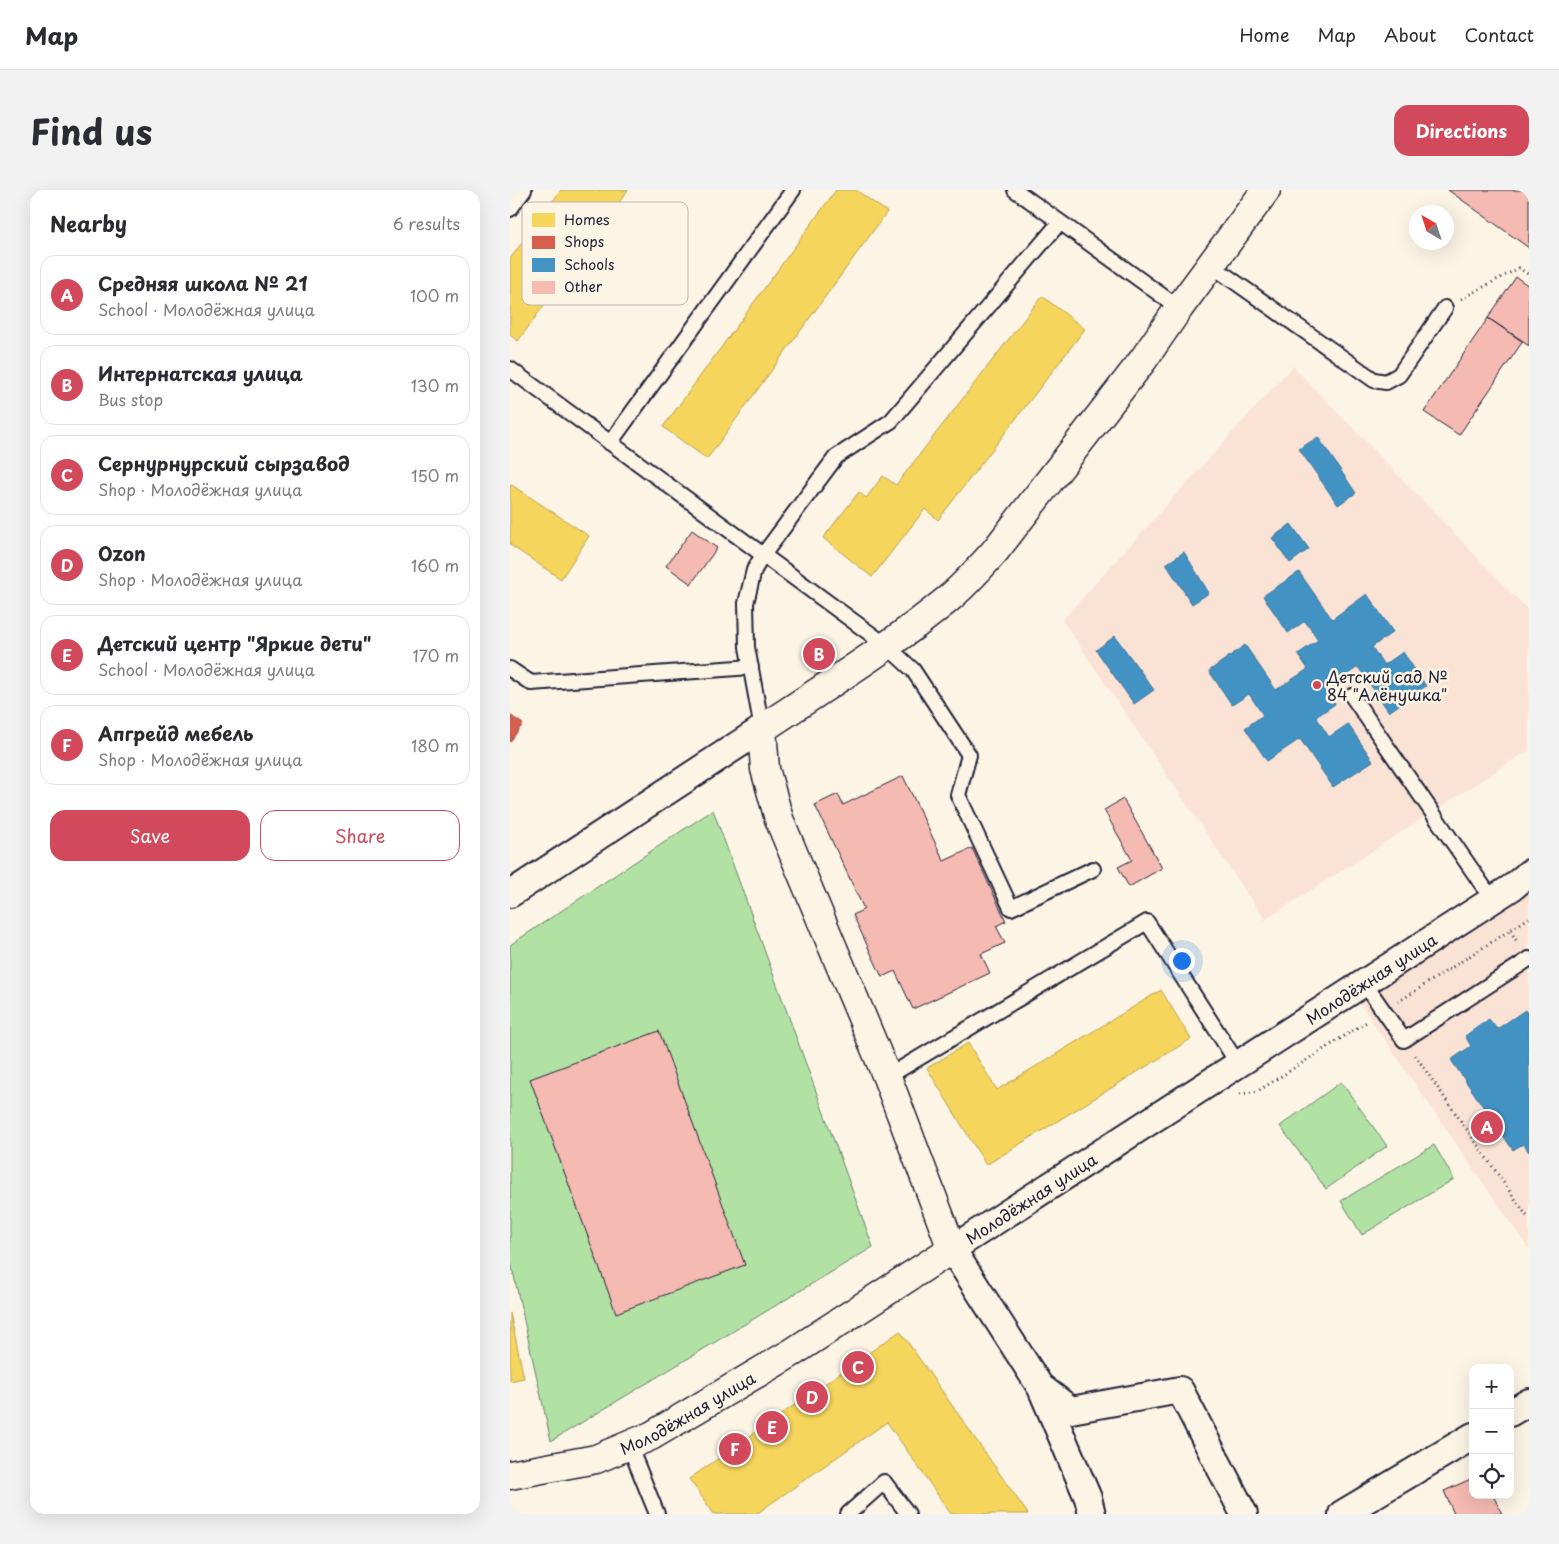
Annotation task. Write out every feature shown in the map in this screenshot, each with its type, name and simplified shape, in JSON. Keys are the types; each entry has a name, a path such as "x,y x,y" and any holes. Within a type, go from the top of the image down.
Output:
{"street":[{"path":"510,894 886,646 948,599 995,551 1143,360 1266,190"},
{"path":"762,729 765,769 779,819 888,1077 952,1249 1041,1388 1088,1498 1092,1514"},
{"name":"Молодёжная улица","path":"510,1475 596,1459 651,1436 793,1352 1514,886 1529,873"},
{"path":"1041,1388 1071,1410 1180,1390 1244,1514"},
{"path":"1514,1411 1529,1402"},
{"path":"1342,1514 1469,1438"}],"lane":[{"path":"510,209 524,190"},
{"path":"610,442 794,190"},
{"path":"1015,190 1179,308"},
{"path":"762,729 747,647 746,603 754,570 763,555 836,457 891,421 1060,222"},
{"path":"1211,265 1374,380 1386,382 1399,375 1445,308"},
{"path":"510,369 886,646 913,670 969,756 958,794 1011,908 1093,869"},
{"path":"510,669 531,683 751,666"},
{"path":"1352,696 1492,899"},
{"path":"888,1077 1148,922 1238,1064"},
{"path":"1364,983 1404,1040 1529,959"},
{"path":"629,1445 657,1514"},
{"path":"848,1514 884,1482 908,1514"}],"path":[{"path":"1445,308 1519,268 1529,275"},
{"path":"1404,1040 1529,1219"}],"shaded area":[{"name":"Детский сад № 84 \"Алёнушка\"","path":"1293,366 1529,611 1529,750 1265,920 1062,620"},
{"path":"1529,889 1529,1250 1360,1004"}],"green space":[{"path":"713,810 873,1247 551,1441 510,1258 510,945"},
{"path":"1341,1082 1387,1146 1326,1189 1280,1126"},
{"path":"1434,1145 1454,1179 1362,1235 1341,1201"}],"building: Homes":[{"path":"561,190 628,190 619,202 552,202"},
{"path":"836,190 856,190 887,212 707,459 663,427"},
{"path":"522,243 522,305 544,305 518,341 510,335 510,259"},
{"path":"1042,296 1085,329 938,520 925,509 872,577 823,538 859,492 866,498 883,476 896,485"},
{"path":"510,484 589,536 561,579 510,545"},
{"path":"1161,990 1191,1039 986,1165 927,1068 968,1043 997,1090"},
{"path":"510,1313 524,1378 510,1381"},
{"path":"900,1331 1028,1514 951,1514 887,1422 756,1514 714,1514 689,1479"}],"building: Shops":[{"path":"510,715 523,724 510,742"}],"building: Schools":[{"path":"1318,437 1356,493 1338,505 1299,449"},
{"path":"1291,524 1309,549 1290,563 1272,538"},
{"path":"1184,552 1209,593 1192,604 1166,564"},
{"path":"1299,572 1332,619 1367,594 1393,632 1372,647 1384,665 1403,652 1426,686 1389,712 1358,667 1325,690 1335,704 1316,717 1329,737 1348,724 1373,761 1333,787 1300,739 1267,761 1245,728 1263,715 1249,694 1232,705 1209,671 1245,645 1276,690 1308,669 1298,654 1318,640 1305,621 1288,633 1263,596"},
{"path":"1115,636 1154,690 1134,704 1096,650"},
{"path":"1525,1010 1529,1016 1529,1152 1523,1144 1513,1150 1451,1060 1471,1046 1465,1036 1489,1019 1497,1029"}],"building: Other":[{"path":"1448,190 1526,190 1529,192 1529,248"},
{"path":"1516,277 1529,286 1529,346 1488,318"},
{"path":"1488,318 1523,341 1459,435 1424,412"},
{"path":"692,530 717,548 691,584 666,566"},
{"path":"903,776 944,861 972,848 1006,921 996,926 1005,943 981,954 990,973 913,1009 895,971 882,977 853,915 864,909 815,805 838,794 843,805"},
{"path":"1123,799 1162,868 1129,887 1118,867 1132,860 1104,810"},
{"path":"659,1031 745,1265 616,1313 530,1079"},
{"path":"1469,1480 1469,1499 1495,1499 1502,1514 1454,1514 1444,1491"}],"place":[{"name":"Интернатская улица","path":"819,654"},
{"name":"Детский сад № 84 \"Алёнушка\"","path":"1317,685"},
{"name":"Средняя школа № 21","path":"1487,1127"},
{"name":"Сернурнурский сырзавод","path":"858,1367"},
{"name":"Ozon","path":"812,1397"},
{"name":"Детский центр \"Яркие дети\"","path":"772,1427"},
{"name":"Апгрейд мебель","path":"735,1449"}]}
